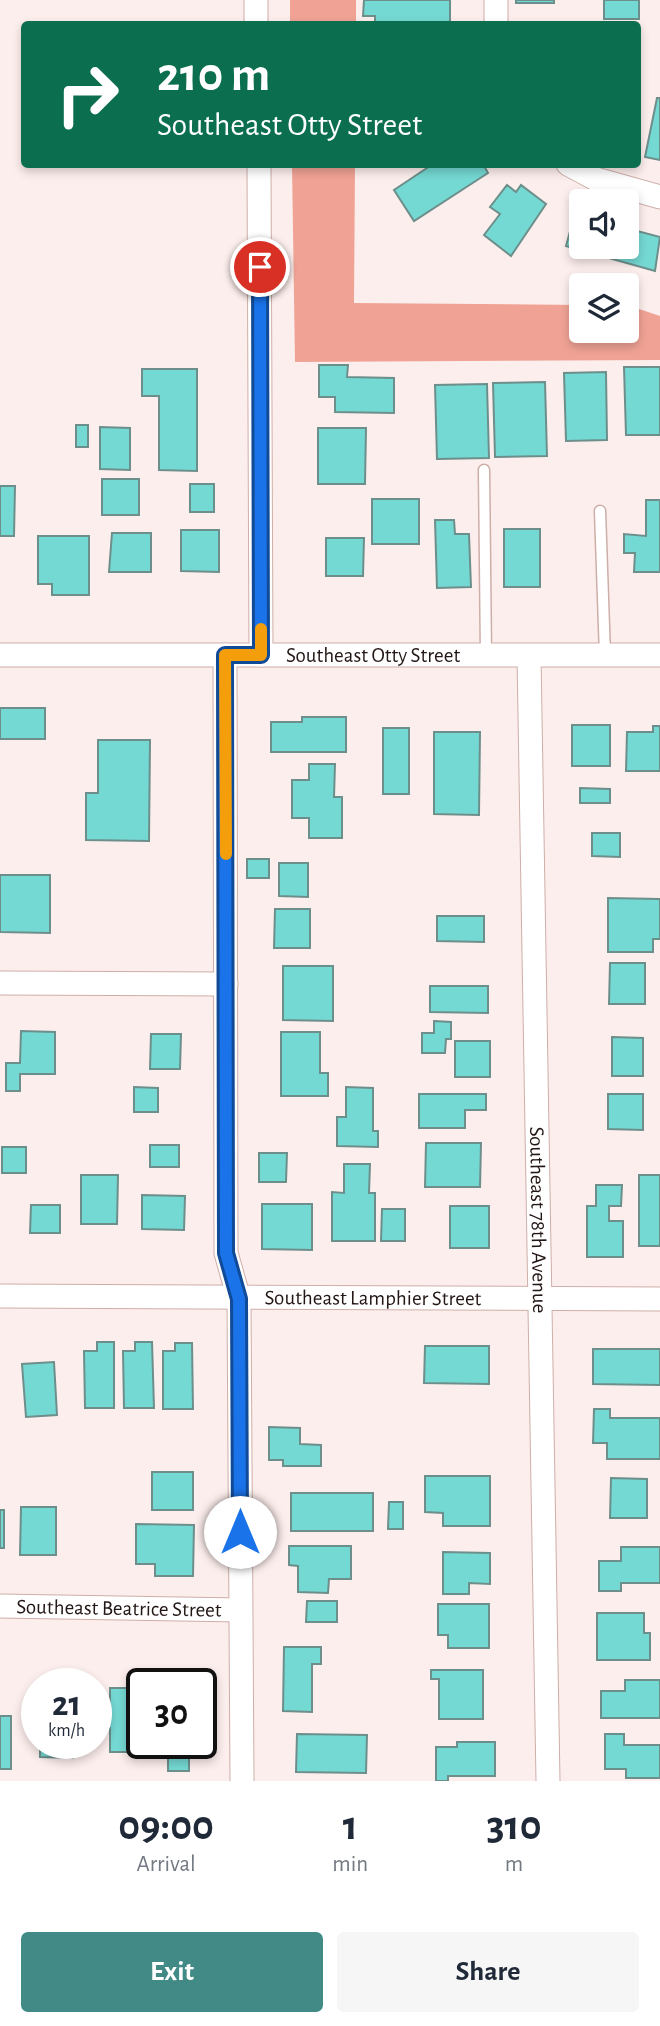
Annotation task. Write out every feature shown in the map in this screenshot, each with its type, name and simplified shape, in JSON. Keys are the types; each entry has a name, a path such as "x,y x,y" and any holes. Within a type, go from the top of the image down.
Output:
{"street":[{"path":"256,0 256,21"},
{"path":"496,0 496,21"},
{"path":"259,168 261,655"},
{"path":"575,168 596,179 660,197"},
{"name":"Southeast Otty Street","path":"0,655 660,655"},
{"path":"225,655 226,1253 239,1299 242,1781"},
{"name":"Southeast 78th Avenue","path":"529,656 548,1781"},
{"path":"0,983 226,984"},
{"name":"Southeast Lamphier Street","path":"0,1296 660,1299"},
{"name":"Southeast Beatrice Street","path":"0,1606 240,1610"}],"lane":[{"path":"484,470 486,656"},
{"path":"600,511 605,656"}],"shaded area":[{"path":"290,0 356,0 356,21 290,21"},
{"path":"292,168 355,168 354,303 569,305 569,343 639,343 639,309 660,316 660,360 295,362"}],"building":[{"path":"364,0 450,0 450,21 375,21 375,16 363,16"},
{"path":"516,0 554,0 554,3 516,3"},
{"path":"604,0 639,0 639,19 604,19"},
{"path":"657,98 660,98 660,160 645,157"},
{"path":"427,168 485,168 488,173 414,221 394,190"},
{"path":"507,185 516,192 521,185 546,204 511,256 484,235 500,214 490,207"},
{"path":"639,231 660,237 655,271 612,259 639,259"},
{"path":"319,365 348,365 347,377 394,378 394,413 335,412 335,397 319,397"},
{"path":"624,367 660,367 660,435 626,435"},
{"path":"142,369 197,369 197,471 159,470 159,396 142,396"},
{"path":"606,372 607,440 566,441 564,373"},
{"path":"545,382 547,456 495,457 493,383"},
{"path":"487,384 489,458 437,459 435,385"},
{"path":"76,425 88,425 88,447 76,447"},
{"path":"100,427 130,428 130,470 100,469"},
{"path":"318,428 366,428 365,484 318,484"},
{"path":"102,479 139,479 139,515 102,515"},
{"path":"190,484 214,484 214,512 190,512"},
{"path":"0,486 15,486 14,536 0,536"},
{"path":"372,499 419,499 419,544 372,544"},
{"path":"646,500 660,500 660,572 634,572 635,553 624,553 624,534 646,536"},
{"path":"435,520 454,520 455,534 469,534 471,587 437,588"},
{"path":"504,529 540,529 540,587 504,587"},
{"path":"181,530 219,530 219,572 181,571"},
{"path":"112,533 151,533 151,572 109,572"},
{"path":"38,536 89,536 89,595 52,595 52,584 38,584"},
{"path":"326,538 364,538 363,576 326,576"},
{"path":"0,708 45,708 45,739 0,739"},
{"path":"302,717 346,717 346,752 271,752 271,722 302,722"},
{"path":"572,725 610,725 610,766 572,766"},
{"path":"653,726 660,726 660,771 626,771 627,732 653,732"},
{"path":"383,728 409,728 409,794 383,794"},
{"path":"434,732 480,732 479,815 434,814"},
{"path":"98,740 150,740 149,841 86,840 86,793 98,793"},
{"path":"309,764 335,764 334,797 342,797 342,838 309,838 309,818 292,818 292,780 309,780"},
{"path":"580,788 610,789 610,803 580,803"},
{"path":"592,833 620,833 620,857 592,856"},
{"path":"247,859 269,859 269,878 247,878"},
{"path":"279,863 308,863 308,897 279,896"},
{"path":"0,875 50,875 50,933 0,932"},
{"path":"608,898 660,899 660,939 653,939 653,952 608,952"},
{"path":"275,909 310,909 310,948 274,948"},
{"path":"437,916 484,916 484,942 437,941"},
{"path":"610,963 645,963 645,1004 609,1004"},
{"path":"283,966 333,966 333,1021 283,1020"},
{"path":"430,986 488,986 488,1013 430,1012"},
{"path":"434,1021 451,1022 451,1039 446,1039 445,1053 422,1053 422,1033 434,1033"},
{"path":"21,1031 55,1032 55,1074 20,1074 20,1091 6,1091 6,1063 20,1063"},
{"path":"281,1032 320,1032 320,1073 328,1073 328,1096 281,1096"},
{"path":"151,1034 181,1034 180,1069 150,1069"},
{"path":"612,1037 643,1038 643,1076 612,1076"},
{"path":"455,1041 490,1041 490,1077 455,1077"},
{"path":"134,1087 158,1088 158,1112 134,1112"},
{"path":"346,1087 373,1088 373,1131 378,1131 378,1147 337,1146 337,1117 346,1117"},
{"path":"419,1094 486,1094 486,1110 465,1110 465,1128 419,1128"},
{"path":"608,1094 643,1094 643,1130 608,1129"},
{"path":"426,1143 481,1143 480,1187 425,1187"},
{"path":"150,1145 179,1145 179,1167 150,1167"},
{"path":"2,1147 26,1147 26,1173 2,1173"},
{"path":"259,1153 287,1153 286,1182 259,1182"},
{"path":"344,1164 370,1164 369,1193 375,1193 375,1241 332,1241 332,1192 344,1193"},
{"path":"81,1175 118,1175 117,1224 81,1224"},
{"path":"639,1175 660,1175 660,1246 639,1246"},
{"path":"596,1185 622,1185 621,1206 609,1206 609,1221 623,1221 623,1257 587,1257 587,1206 596,1206"},
{"path":"142,1195 185,1196 184,1230 142,1229"},
{"path":"262,1204 312,1204 312,1250 262,1249"},
{"path":"31,1205 60,1205 60,1233 30,1233"},
{"path":"450,1206 489,1206 489,1248 450,1248"},
{"path":"382,1209 405,1209 405,1241 381,1241"},
{"path":"97,1342 114,1342 114,1408 85,1408 84,1351 97,1351"},
{"path":"135,1342 152,1342 154,1408 124,1408 123,1351 135,1351"},
{"path":"175,1343 192,1343 193,1409 163,1409 163,1351 175,1351"},
{"path":"425,1346 489,1346 489,1384 424,1383"},
{"path":"593,1349 660,1349 660,1385 593,1384"},
{"path":"54,1362 57,1415 26,1417 22,1364"},
{"path":"594,1409 610,1409 610,1418 660,1418 660,1459 607,1459 607,1443 593,1443"},
{"path":"269,1427 300,1428 300,1444 321,1445 321,1466 283,1466 283,1460 269,1460"},
{"path":"152,1472 193,1472 193,1510 152,1510"},
{"path":"425,1476 490,1476 490,1526 443,1526 443,1513 425,1512"},
{"path":"611,1478 647,1479 647,1518 610,1518"},
{"path":"291,1493 373,1493 373,1531 291,1531"},
{"path":"389,1502 403,1502 403,1529 388,1529"},
{"path":"21,1507 56,1507 56,1555 20,1555"},
{"path":"0,1510 4,1510 4,1548 0,1548"},
{"path":"136,1524 194,1525 193,1576 155,1576 155,1564 136,1564"},
{"path":"289,1546 351,1546 351,1579 329,1579 328,1593 298,1592 298,1566 289,1565"},
{"path":"621,1547 660,1547 660,1583 621,1583 621,1591 599,1591 599,1561 621,1561"},
{"path":"443,1552 490,1553 490,1584 469,1583 469,1594 443,1594"},
{"path":"307,1601 337,1601 337,1622 306,1622"},
{"path":"438,1604 489,1604 489,1648 448,1648 448,1635 438,1635"},
{"path":"597,1613 644,1613 644,1633 650,1633 650,1660 597,1660"},
{"path":"284,1647 321,1647 321,1664 312,1664 312,1712 283,1711"},
{"path":"431,1670 483,1670 483,1719 439,1719 439,1679 431,1679"},
{"path":"625,1680 660,1680 660,1718 601,1718 601,1691 625,1691"},
{"path":"112,1688 126,1688 126,1752 112,1752"},
{"path":"0,1716 11,1716 11,1769 0,1769"},
{"path":"297,1734 367,1735 366,1773 296,1772"},
{"path":"605,1734 624,1734 624,1745 660,1745 660,1778 626,1778 626,1769 605,1769"},
{"path":"457,1742 495,1742 495,1776 448,1776 448,1781 436,1781 436,1747 457,1747"},
{"path":"168,1759 189,1759 189,1771 168,1771"}],"slow traffic":[{"path":"226,854 225,655 261,655 261,629"}],"route":[{"path":"240,1532 239,1299 226,1253 225,655 261,655 260,267"}]}
